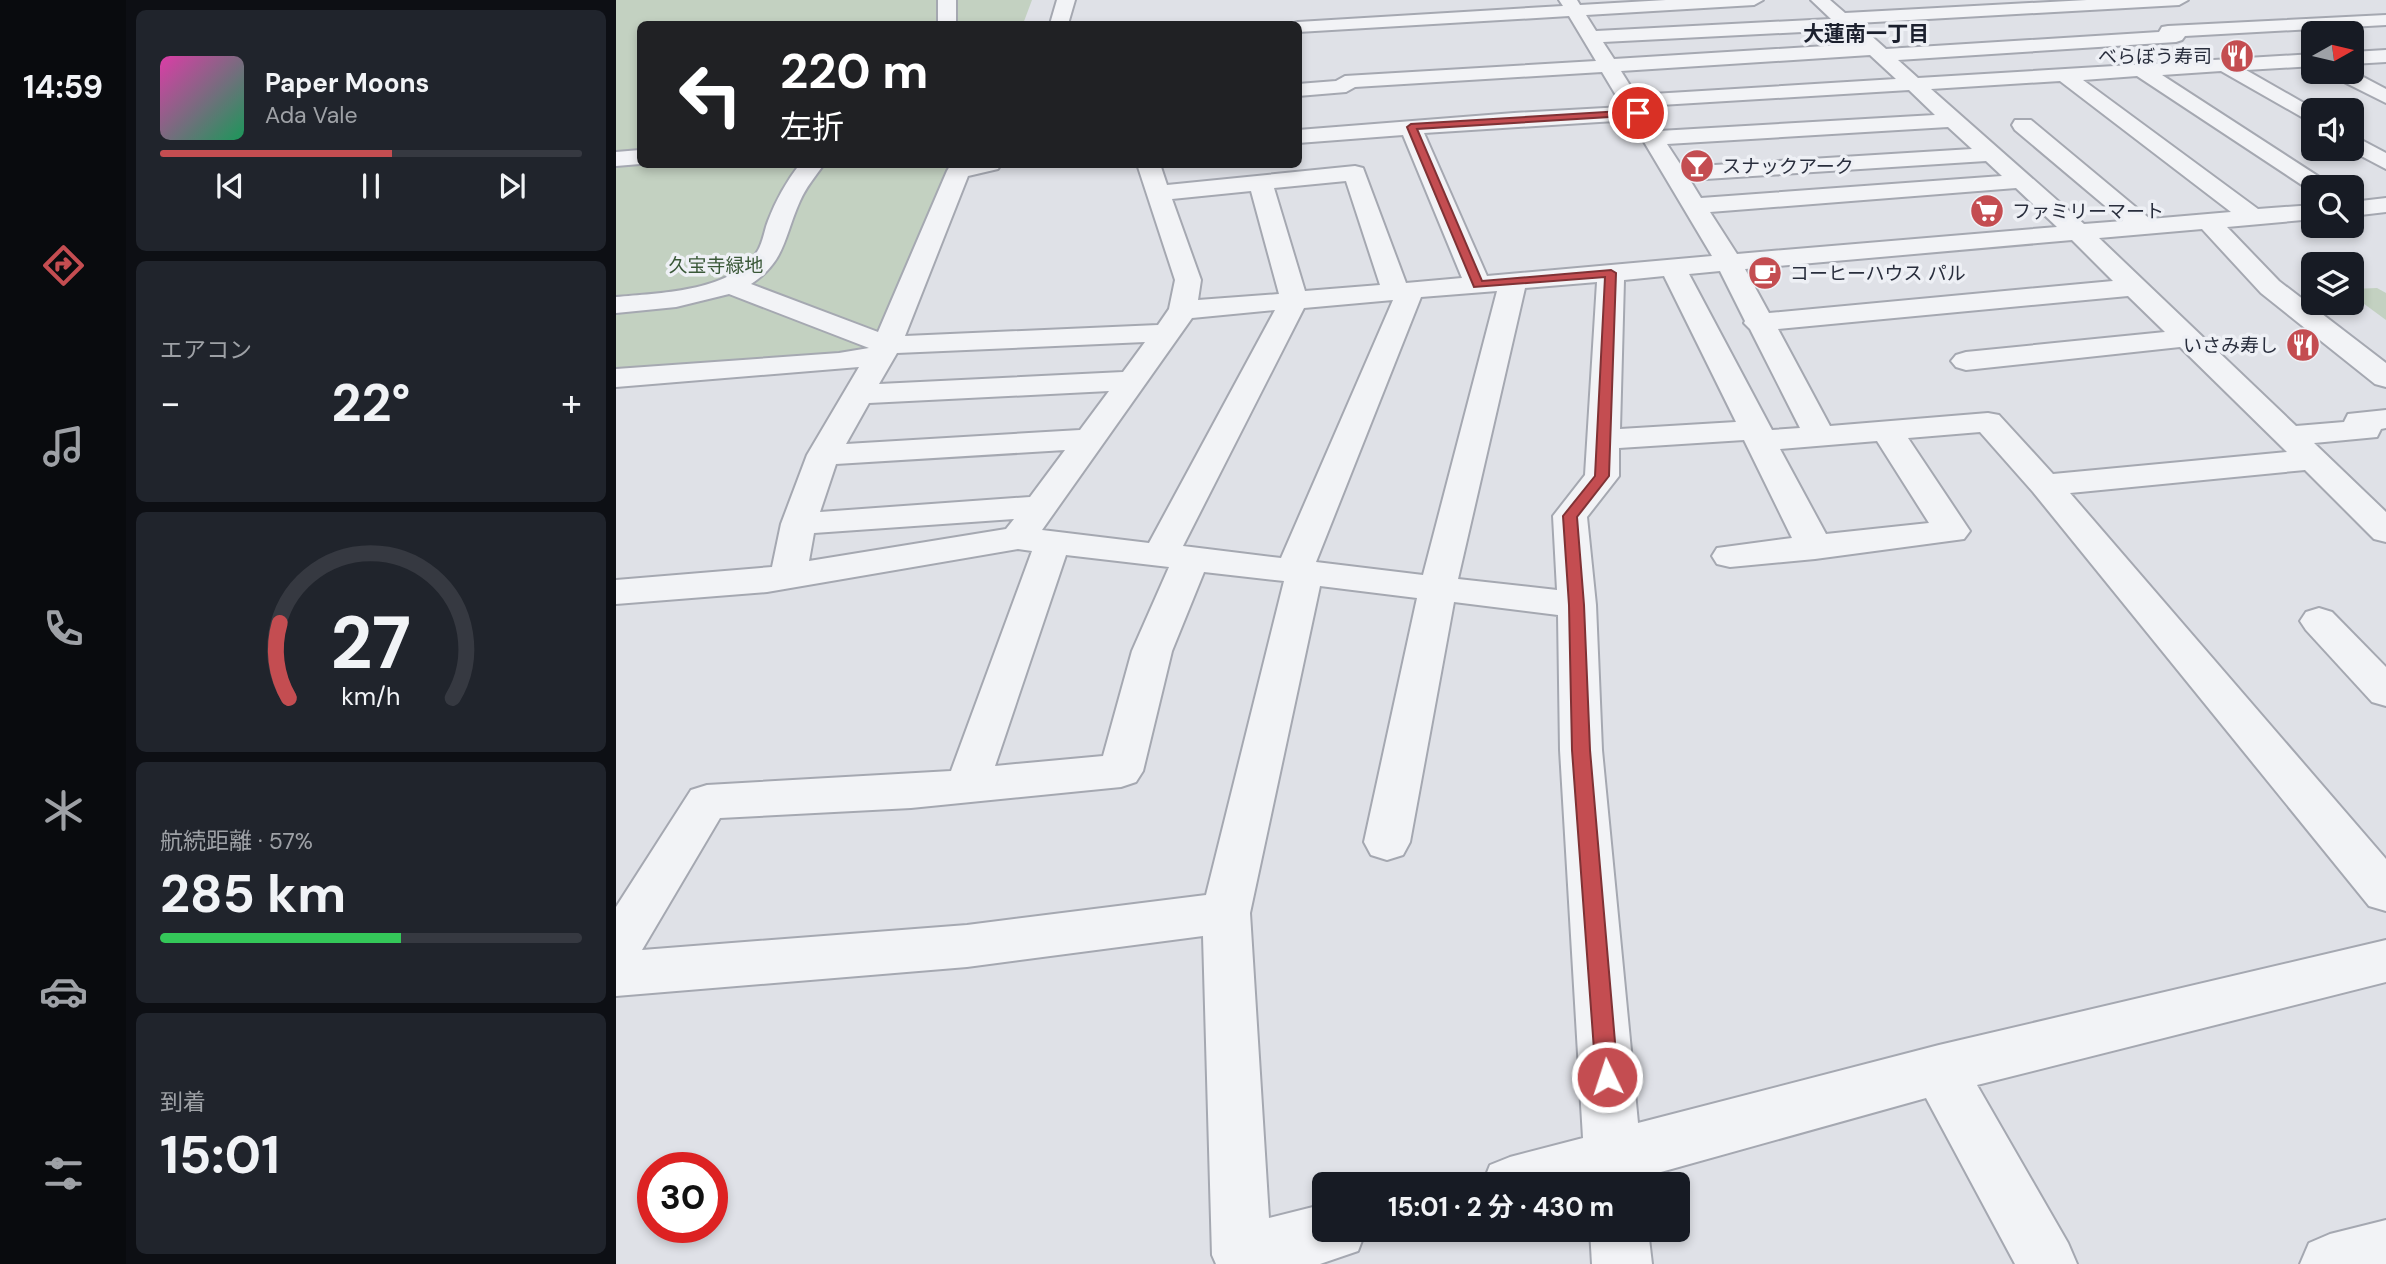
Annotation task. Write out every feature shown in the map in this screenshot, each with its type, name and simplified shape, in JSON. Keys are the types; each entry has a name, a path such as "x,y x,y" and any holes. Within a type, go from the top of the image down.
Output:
{"street":[{"path":"947,0 947,21"},
{"path":"1060,21 1066,0"},
{"path":"1447,0 1457,18"},
{"path":"1500,0 1513,15"},
{"path":"1302,26 1333,18 1457,18 1513,15 1572,6 1754,0"},
{"path":"1820,0 2080,234 2311,460 2385,528"},
{"path":"1592,37 1845,22 2118,1 2179,0"},
{"path":"2118,1 2301,110"},
{"path":"1572,6 1728,261 1758,323 1820,436"},
{"path":"1302,42 1338,40 1333,18"},
{"path":"1302,90 1347,91 1608,65 2386,20"},
{"path":"2364,57 2386,56"},
{"path":"1341,61 1347,91"},
{"path":"1312,1237 1242,1255 1226,913 1299,572 1403,291 1355,173 1346,133 1351,115 1921,90 2071,81 2143,71 2301,61"},
{"path":"2143,71 2301,175"},
{"path":"2071,81 2254,218"},
{"path":"2362,84 2386,97"},
{"path":"1302,137 1633,104"},
{"path":"1653,138 1954,120"},
{"path":"2023,125 2146,228"},
{"path":"1411,127 1478,285"},
{"path":"2364,149 2386,162"},
{"path":"1675,174 1992,154"},
{"path":"616,159 637,157"},
{"path":"616,305 682,297 729,285 754,271 768,255 785,206 801,177 809,168"},
{"path":"789,574 798,524 823,455 883,350 958,171 972,168"},
{"path":"967,785 1037,529 1090,439 1174,322 1188,280 1149,168"},
{"path":"1158,193 1355,173"},
{"path":"1694,205 2022,181"},
{"path":"616,949 707,802 967,785 1121,771 1176,556 1294,300 1261,183"},
{"path":"2364,208 2384,207"},
{"path":"616,379 839,362 883,350 1174,322 1294,300 2301,213"},
{"path":"2209,222 2270,288 2386,378"},
{"path":"1672,267 1815,548"},
{"path":"1611,273 1602,476 1570,516 1577,605 1581,750 1614,1171 1939,1070 2386,961"},
{"path":"1387,842 1438,587 1513,282"},
{"path":"729,285 883,350"},
{"path":"1758,323 2135,287"},
{"path":"1966,361 2187,338"},
{"path":"858,394 1132,381"},
{"path":"2287,436 2365,430 2359,421 2386,419"},
{"path":"1605,439 1820,436 1987,422 2045,485 2386,892"},
{"path":"1730,556 1952,531 1887,431"},
{"path":"823,455 1090,439"},
{"path":"2045,485 2311,460"},
{"path":"798,524 1037,529 1176,556 1577,605"},
{"path":"616,592 766,580 1037,529"},
{"path":"2319,621 2386,692"},
{"path":"616,974 967,946 1226,913"},
{"path":"1939,1070 2047,1264"},
{"path":"1620,1242 1622,1264"},
{"path":"2330,1264 2386,1250"}],"green space":[{"name":"久宝寺緑地","path":"616,0 1032,0 1024,21 637,21 637,168 962,168 874,344 834,355 616,372"},
{"path":"2377,288 2386,293 2386,320 2364,304 2364,289"}],"place":[{"name":"べらぼう寿司","path":"2237,56"},
{"name":"スナックアーク","path":"1697,166"},
{"name":"ファミリーマート","path":"1987,211"},
{"name":"コーヒーハウス パル","path":"1765,273"},
{"name":"いさみ寿し","path":"2303,345"}],"district":[{"name":"大蓮南一丁目","path":"1866,34"}],"route":[{"path":"1607,1077 1581,750 1577,605 1570,516 1602,476 1611,273 1478,285 1411,127 1638,113"}]}
